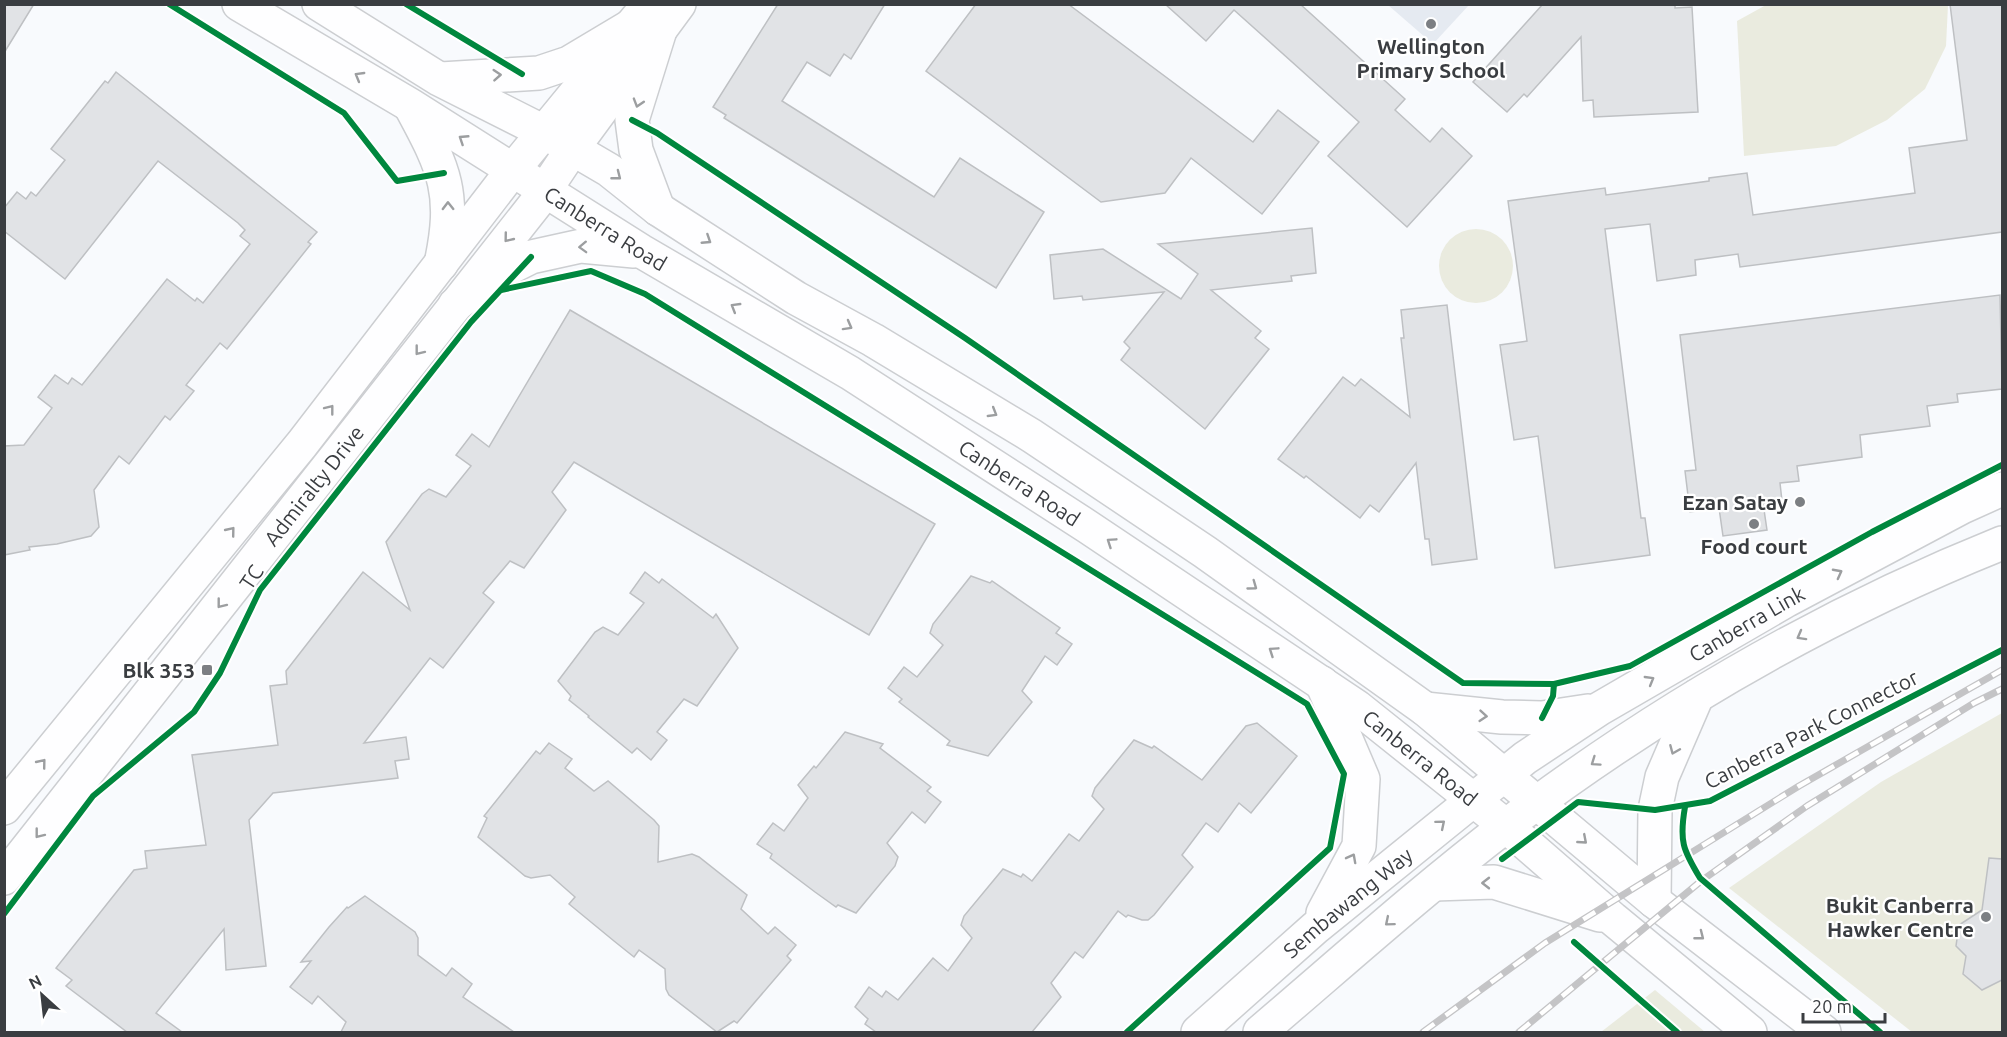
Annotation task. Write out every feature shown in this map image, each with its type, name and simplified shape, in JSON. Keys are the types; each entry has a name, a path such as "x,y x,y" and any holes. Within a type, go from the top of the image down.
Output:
{"main road":[{"name":"Canberra Road","path":"239,4 410,105 641,251 859,378 1098,533 1322,683 1357,707 1473,799 1749,1032"},
{"name":"Canberra Road","path":"319,4 439,79 544,132 609,170 657,209 796,298 873,340 1032,436 1205,552 1425,709 1501,776 1537,803 1654,901 1824,1032"},
{"path":"439,79 539,73 569,63 655,16"},
{"path":"655,16 632,120 636,150 657,209"},
{"name":"Admiralty Drive","path":"4,808 302,444 544,132 655,16"},
{"name":"Admiralty Drive","path":"4,878 543,191 573,148 655,16"},
{"path":"410,105 438,156 447,187 448,230 441,264"},
{"path":"455,305 501,272 531,257 581,246 641,251"},
{"name":"Canberra Link","path":"1501,776 1599,709 1787,600 1962,507 2002,489"},
{"name":"Canberra Link","path":"1537,803 1620,744 1696,696 1806,633 1948,564 2002,543"},
{"path":"1315,928 1359,846 1363,779 1322,683"},
{"path":"1654,901 1657,799 1662,777 1696,696"},
{"path":"1425,709 1502,717 1542,718 1599,709"},
{"name":"Sembawang Way","path":"1198,1032 1315,928 1501,776"},
{"name":"Sembawang Way","path":"1260,1032 1434,884 1537,803"},
{"path":"1434,884 1494,882 1613,919"}],"shaded area":[{"name":"Wellington Primary School","path":"1388,5 1469,5 1433,44"},
{"path":"1766,5 1948,5 1946,46 1925,89 1887,120 1836,146 1744,156 1737,21"},
{"path":"1469,229 1483,229 1497,235 1507,245 1513,259 1511,280 1497,297 1483,303 1469,303 1455,297 1445,287 1439,273 1439,259 1445,245 1455,235"},
{"path":"2002,713 2002,1032 1912,1032 1729,888 1881,782"},
{"path":"1655,990 1705,1032 1601,1032"}],"building":[{"path":"4,4 34,4 4,53"},
{"path":"778,4 885,4 851,59 844,54 830,76 807,62 782,101 934,197 960,158 1044,212 996,288 724,118 726,115 713,107"},
{"path":"976,4 1068,4 1253,142 1278,110 1319,142 1262,214 1191,158 1165,193 1101,202 926,71"},
{"path":"1165,4 1300,4 1405,99 1395,110 1430,142 1442,128 1472,156 1407,227 1328,156 1359,122 1234,10 1206,41"},
{"path":"1543,4 1675,4 1675,8 1692,7 1698,112 1594,117 1593,100 1583,101 1581,37 1527,97 1524,94 1507,112 1473,82"},
{"path":"1950,4 2002,4 2002,232 1740,267 1738,254 1695,260 1696,275 1657,281 1650,224 1605,229 1641,518 1645,518 1650,555 1555,568 1538,436 1514,440 1500,345 1527,341 1508,201 1605,188 1606,195 1709,181 1709,178 1747,173 1753,215 1915,193 1909,148 1967,140"},
{"path":"116,72 317,232 308,242 311,244 227,349 220,343 186,385 194,391 170,420 165,416 129,464 119,456 94,490 99,527 91,536 57,544 29,547 30,550 4,555 4,446 24,445 52,408 38,397 55,375 68,384 72,378 82,385 167,279 195,301 197,298 203,303 250,244 240,236 245,230 238,223 158,161 65,279 4,231 4,208 17,192 26,199 31,192 36,196 65,160 51,149 105,81 108,83"},
{"path":"1312,228 1316,273 1291,276 1292,281 1211,290 1261,331 1255,338 1269,349 1205,429 1121,360 1130,348 1124,342 1164,292 1083,300 1082,296 1054,299 1050,255 1103,249 1181,299 1198,274 1158,244"},
{"path":"2000,295 2002,389 1957,394 1958,402 1927,406 1930,426 1860,435 1862,457 1797,466 1799,481 1780,483 1782,501 1763,503 1767,530 1723,536 1719,508 1690,512 1685,471 1696,470 1680,335"},
{"path":"1447,305 1477,559 1432,565 1429,539 1425,539 1416,463 1379,512 1370,505 1360,518 1306,476 1304,478 1278,459 1343,377 1355,386 1361,379 1410,417 1401,338 1404,338 1401,310"},
{"path":"570,310 935,524 869,635 574,462 552,492 566,510 524,568 510,561 483,593 494,602 443,668 430,658 364,743 406,737 409,759 395,761 398,778 273,793 249,820 266,966 226,970 224,929 156,1013 182,1032 127,1032 66,986 72,980 56,968 134,870 147,868 145,851 206,845 192,755 278,745 270,686 287,684 286,671 363,572 410,610 386,542 422,494 429,489 446,497 471,466 456,455 472,434 489,447"},
{"path":"645,572 659,583 662,579 713,618 716,614 738,648 697,706 684,699 657,732 667,740 651,760 637,748 632,753 588,717 569,700 571,696 558,681 595,632 603,627 618,635 644,603 630,593"},
{"path":"971,576 990,583 992,581 1060,628 1056,633 1072,644 1057,665 1045,656 1022,691 1032,702 988,756 947,745 950,741 899,702 902,699 888,688 904,667 917,677 943,645 930,633 933,624"},
{"path":"1257,723 1297,756 1251,813 1239,803 1218,832 1206,823 1182,855 1193,867 1154,915 1148,920 1142,920 1128,915 1126,917 1118,911 1083,958 1075,952 1051,983 1061,997 1032,1032 876,1032 865,1024 868,1019 855,1007 869,987 882,997 886,991 898,1000 933,958 948,971 972,938 961,925 964,916 1003,869 1021,877 1023,874 1032,881 1069,834 1079,841 1104,809 1092,796 1095,788 1134,740 1152,748 1154,746 1202,780 1246,726"},
{"path":"845,732 883,744 880,748 931,787 927,791 941,802 925,823 912,812 887,843 898,857 895,866 856,913 838,905 836,907 770,858 772,854 757,844 773,823 784,831 808,798 798,785 814,766 816,768"},
{"path":"549,743 572,759 565,768 594,791 608,781 654,820 659,826 658,862 692,854 699,857 747,895 741,909 768,934 775,927 796,945 787,956 791,960 737,1023 734,1021 717,1032 669,995 666,989 665,969 639,950 634,957 614,941 569,904 575,897 550,875 531,878 525,876 478,837 487,818 484,816 536,751 540,754"},
{"name":"Bukit Canberra Hawker Centre","path":"1989,858 2002,859 2002,980 1982,990 1963,974 1966,956 1956,946 1959,925 1982,910"},
{"path":"365,896 415,932 418,938 418,955 446,976 452,968 472,984 463,997 514,1032 341,1032 346,1022 318,996 312,1004 290,987 311,961 301,962 329,927 347,907"}],"railway":[{"path":"1423,1032 1545,943 1799,786 2002,670"},
{"path":"1519,1032 1701,881 1807,806 1974,703 2002,689"}],"cycle path":[{"path":"169,4 344,113 397,181 444,173"},
{"path":"406,4 522,74"},
{"path":"632,120 657,133 965,338 1463,683 1554,684 1553,696 1542,718"},
{"name":"TC","path":"4,914 93,796 194,712 220,673 260,590 471,322 531,257"},
{"path":"501,290 591,271 645,294 1307,704 1344,774 1330,848 1127,1032"},
{"path":"1554,684 1630,666 1872,532 2002,465"},
{"name":"Canberra Park Connector","path":"1502,859 1578,802 1655,810 1710,801 2002,650"},
{"path":"1685,807 1682,828 1684,845 1700,878 1880,1032"},
{"path":"1574,942 1677,1032"}],"place":[{"name":"Wellington Primary School","path":"1431,24"},
{"name":"Ezan Satay","path":"1800,502"},
{"name":"Food court","path":"1754,524"},
{"name":"Blk 353","path":"207,670"},
{"name":"Bukit Canberra Hawker Centre","path":"1986,917"}]}
